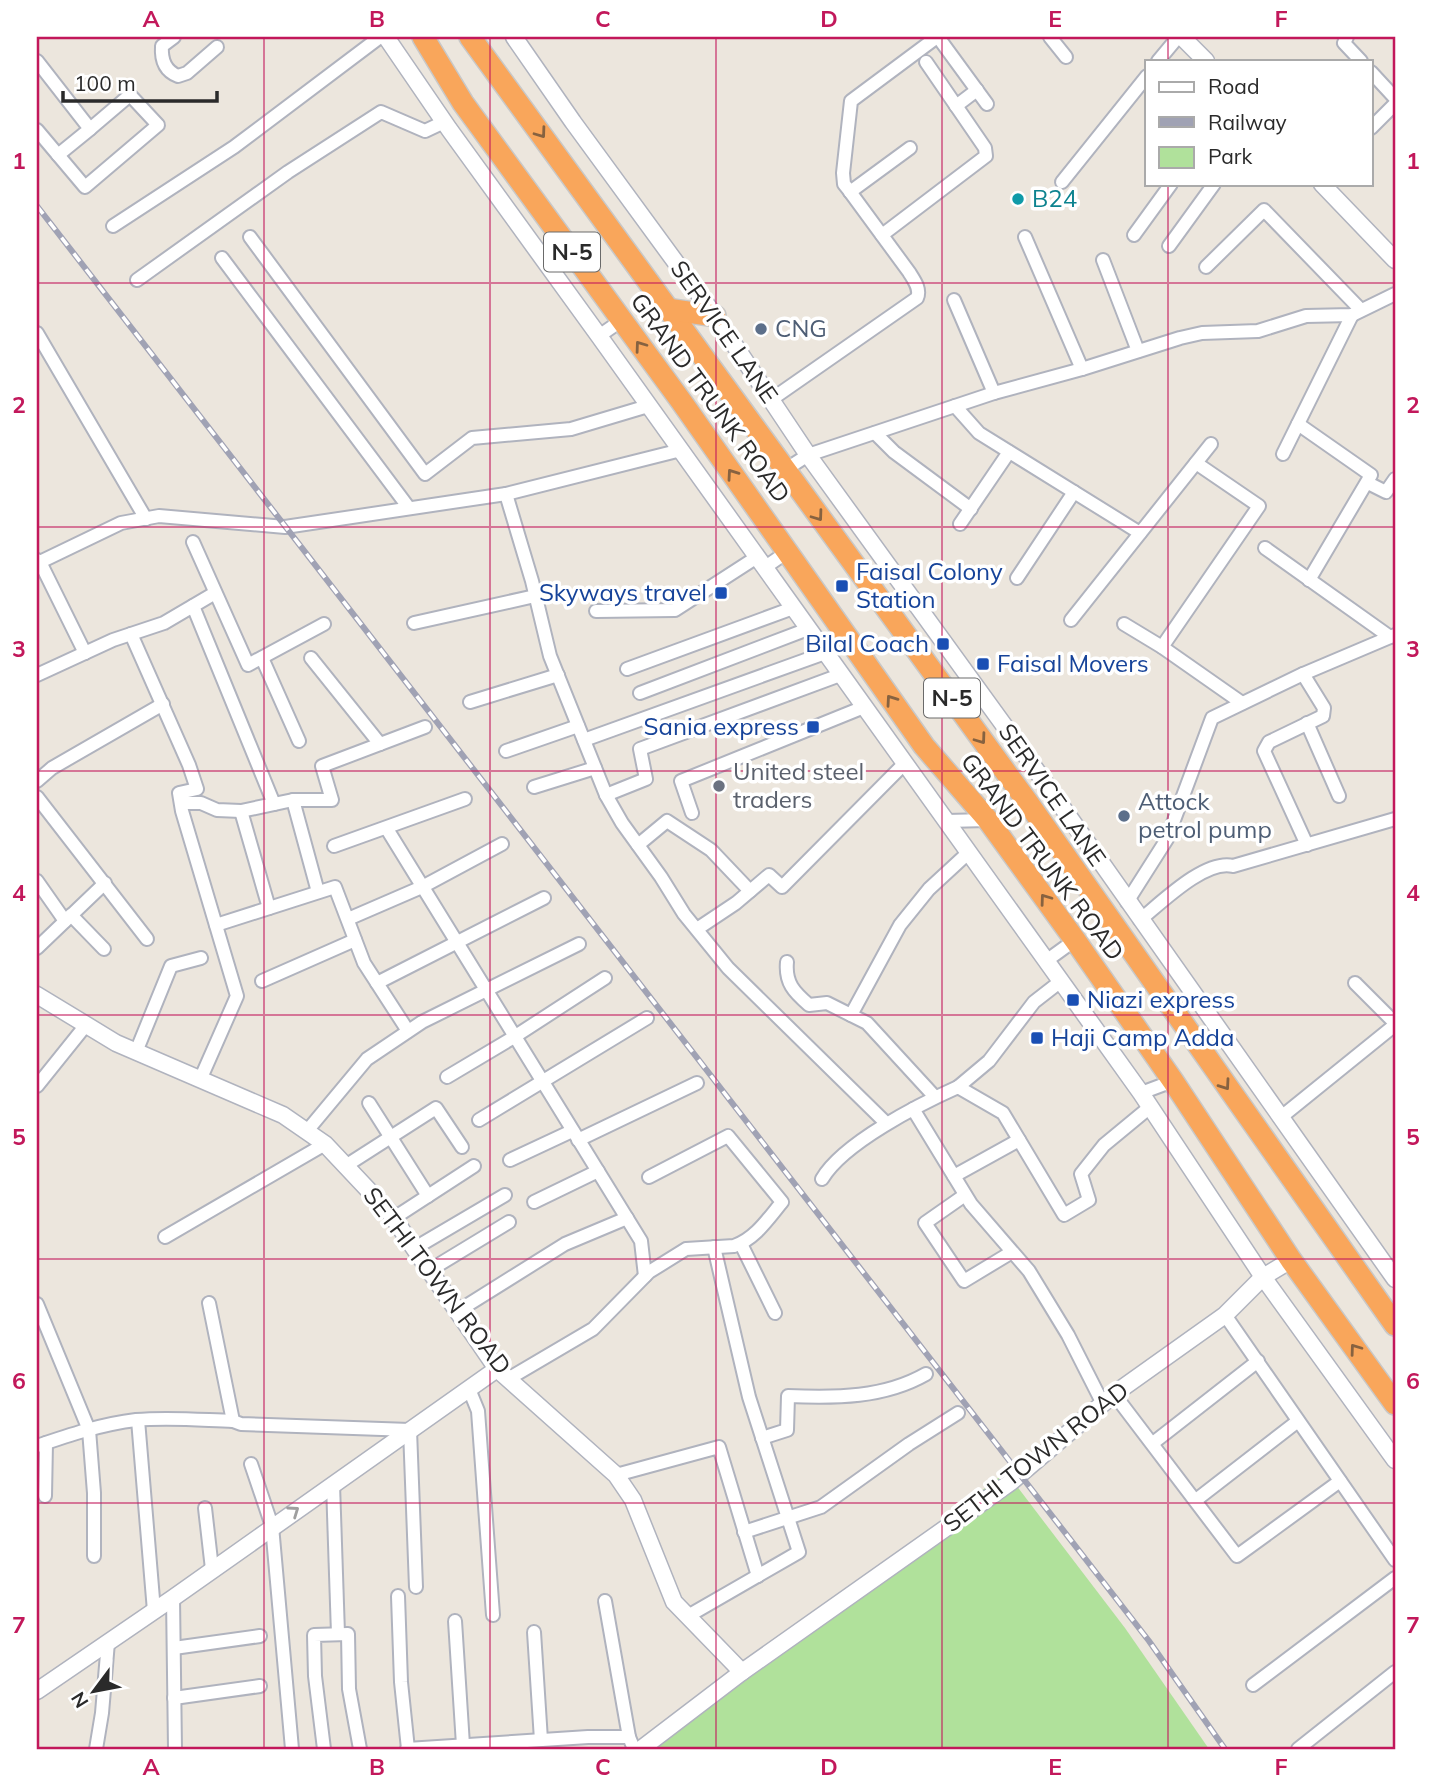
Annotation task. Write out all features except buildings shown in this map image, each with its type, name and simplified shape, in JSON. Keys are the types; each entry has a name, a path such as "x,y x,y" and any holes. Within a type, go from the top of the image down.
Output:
{"highway":[{"path":"414,37 463,103"},
{"name":"GRAND TRUNK ROAD","path":"423,37 463,103 622,320 924,746 988,820 1075,940 1173,1081 1291,1261 1395,1404"},
{"name":"GRAND TRUNK ROAD","path":"470,37 1026,800 1395,1325"},
{"path":"478,37 501,78"},
{"path":"667,309 715,316"}],"street":[{"path":"174,37 162,46 161,55 170,73 178,76 187,73 217,47"},
{"path":"113,226 234,147 380,37"},
{"path":"386,37 1150,1107 1263,1278 1395,1460"},
{"name":"SERVICE LANE","path":"514,37 715,316 808,455 1395,1279"},
{"path":"772,400 917,298 919,293 843,179 851,100 938,37 987,104"},
{"path":"1050,37 1066,57"},
{"path":"1159,60 1180,37 1205,60"},
{"path":"1347,37 1343,43 1360,60"},
{"path":"37,61 90,129"},
{"path":"882,235 986,156 985,148 926,62"},
{"path":"1372,73 1395,98"},
{"path":"1062,182 1145,78"},
{"path":"956,106 977,90"},
{"path":"37,130 58,156 85,187 158,125 130,95 58,156"},
{"path":"1372,127 1395,104"},
{"path":"137,279 288,173 381,112 425,131 444,121"},
{"path":"850,192 910,148"},
{"path":"1134,235 1170,186"},
{"path":"1169,246 1213,186"},
{"path":"1324,186 1395,260"},
{"path":"1206,267 1264,210 1356,313"},
{"path":"250,237 425,474 472,438 571,429 648,406"},
{"path":"1025,237 1082,369"},
{"path":"222,258 409,508"},
{"path":"1103,260 1138,351"},
{"path":"785,470 808,455 994,393 1138,351 1202,333 1247,332 1306,316 1356,313 1395,294"},
{"path":"954,300 994,393"},
{"path":"1283,454 1356,313"},
{"path":"599,336 622,320"},
{"path":"37,333 146,519"},
{"path":"956,406 979,433 1140,533"},
{"path":"1298,424 1371,475 1309,580"},
{"path":"875,433 894,452 971,509"},
{"path":"1071,620 1211,444"},
{"path":"86,653 38,561 121,523 159,516 285,527 506,494 681,450"},
{"path":"960,524 1009,452"},
{"path":"1162,647 1259,506 1196,463"},
{"path":"1368,483 1386,492 1395,479"},
{"path":"1017,578 1074,492"},
{"path":"506,494 550,656 606,795 697,929 728,968 886,1123"},
{"path":"193,542 248,665 324,624"},
{"path":"1265,548 1393,636"},
{"path":"596,611 675,610 760,563 787,552"},
{"path":"37,675 131,634 164,623 215,593"},
{"path":"414,624 535,596"},
{"path":"193,606 274,804"},
{"path":"627,669 793,608"},
{"path":"1124,624 1242,703"},
{"path":"640,692 808,629"},
{"path":"131,634 197,789 179,793 237,996 200,1080"},
{"path":"1127,902 1167,839 1212,718 1303,674 1393,636"},
{"path":"584,740 825,653"},
{"path":"262,658 299,741"},
{"path":"311,658 380,744"},
{"path":"1303,674 1325,713 1269,742 1264,751 1307,845"},
{"path":"606,795 646,779 640,748 840,675"},
{"path":"470,702 558,676"},
{"path":"37,781 62,763 163,704"},
{"path":"692,813 681,781 864,707"},
{"path":"1307,723 1339,796"},
{"path":"506,751 578,726"},
{"path":"181,803 201,803 217,810 241,811 293,800 332,800 323,766 425,727"},
{"path":"697,929 769,874 782,887 907,769 924,746"},
{"path":"534,787 595,768"},
{"path":"1026,800 1051,793"},
{"path":"37,797 147,939"},
{"path":"334,846 465,799"},
{"path":"293,800 318,892"},
{"path":"241,811 269,908"},
{"path":"1140,920 1186,883 1213,866 1233,866 1395,819"},
{"path":"946,821 988,820"},
{"path":"638,845 667,821 711,850 750,891"},
{"path":"387,829 641,1241 645,1276"},
{"path":"348,919 422,887 502,845"},
{"path":"851,1015 900,925 929,890 968,853"},
{"path":"37,881 68,918 104,949"},
{"path":"37,948 105,883"},
{"path":"216,925 335,887 364,963 408,1031"},
{"path":"377,983 544,898"},
{"path":"262,981 355,940"},
{"path":"1046,961 1075,940"},
{"path":"307,1131 367,1059 408,1031 485,988 579,944"},
{"path":"136,1052 171,966 201,958"},
{"path":"787,962 786,973 792,990 809,1005 827,1003 867,1023 936,1097"},
{"path":"447,1077 606,978"},
{"path":"822,1179 830,1166 886,1123 958,1087 989,1060 1034,1002 1060,981"},
{"path":"1280,1118 1395,1024 1355,983"},
{"name":"SETHI TOWN ROAD","path":"37,995 136,1052 283,1115 325,1144 347,1165 394,1218 503,1374 616,1475 633,1500 674,1602 742,1672"},
{"path":"479,1120 647,1018"},
{"path":"37,1086 86,1025"},
{"path":"1140,1093 1173,1081"},
{"path":"510,1160 697,1083"},
{"path":"958,1087 1003,1113 1064,1215 1089,1200 1081,1174 1104,1145 1150,1107"},
{"path":"369,1103 428,1196"},
{"path":"347,1165 436,1108 462,1147"},
{"path":"913,1109 965,1195 1029,1271 1108,1399 1153,1443 1237,1556 1339,1481"},
{"path":"37,1691 469,1389 593,1329 645,1276 686,1249 741,1244 754,1236 782,1202 728,1136 649,1177"},
{"path":"954,1176 1019,1140"},
{"path":"165,1237 325,1144"},
{"path":"394,1218 474,1166"},
{"path":"534,1202 598,1171"},
{"path":"415,1248 505,1195"},
{"path":"965,1195 925,1223 964,1281 1012,1252"},
{"path":"458,1311 565,1244 627,1218"},
{"path":"430,1270 509,1222"},
{"path":"1329,1233 1358,1227"},
{"path":"741,1244 775,1313"},
{"path":"688,1616 799,1552 749,1398 714,1247"},
{"name":"SETHI TOWN ROAD","path":"641,1749 742,1672 1011,1482 1108,1399 1225,1315 1263,1278 1291,1261"},
{"path":"209,1303 233,1421"},
{"path":"37,1304 89,1430 94,1493 94,1556"},
{"path":"1225,1315 1395,1560"},
{"path":"1153,1443 1258,1361"},
{"path":"762,1438 787,1430 788,1396 869,1394 904,1386 926,1374"},
{"path":"469,1389 478,1411 493,1615"},
{"path":"744,1532 821,1507 957,1413"},
{"path":"46,1496 41,1445 89,1430 138,1420 174,1418 233,1421 241,1424 410,1430"},
{"path":"138,1420 154,1611"},
{"path":"1196,1500 1298,1421"},
{"path":"410,1430 416,1587"},
{"path":"616,1475 719,1447 758,1576"},
{"path":"251,1464 272,1527 292,1749"},
{"path":"333,1484 338,1634"},
{"path":"205,1508 212,1569"},
{"path":"1253,1685 1395,1578"},
{"path":"398,1596 401,1682 408,1749 521,1745 541,1740 588,1737 631,1743 605,1601"},
{"path":"173,1598 175,1749"},
{"path":"454,1621 469,1746"},
{"path":"534,1632 541,1740"},
{"path":"324,1749 315,1676 314,1635 338,1634 348,1634 349,1689 360,1749"},
{"path":"174,1648 260,1636"},
{"path":"96,1749 108,1642"},
{"path":"1298,1749 1395,1672"},
{"path":"174,1698 260,1686"},
{"path":"581,1749 588,1737"}],"green space":[{"path":"1006,1472 1125,1628 1209,1749 644,1749"}],"railway":[{"path":"37,206 1149,1641 1225,1749"}],"place":[{"name":"B24","path":"1018,199"},
{"name":"CNG","path":"761,329"},
{"name":"Faisal Colony Station","path":"842,586"},
{"name":"Skyways travel","path":"721,593"},
{"name":"Bilal Coach","path":"943,644"},
{"name":"Faisal Movers","path":"983,664"},
{"name":"Sania express","path":"813,727"},
{"name":"United steel traders","path":"719,786"},
{"name":"Attock petrol pump","path":"1124,816"},
{"name":"Niazi express","path":"1073,1000"},
{"name":"Haji Camp Adda","path":"1037,1038"}]}
